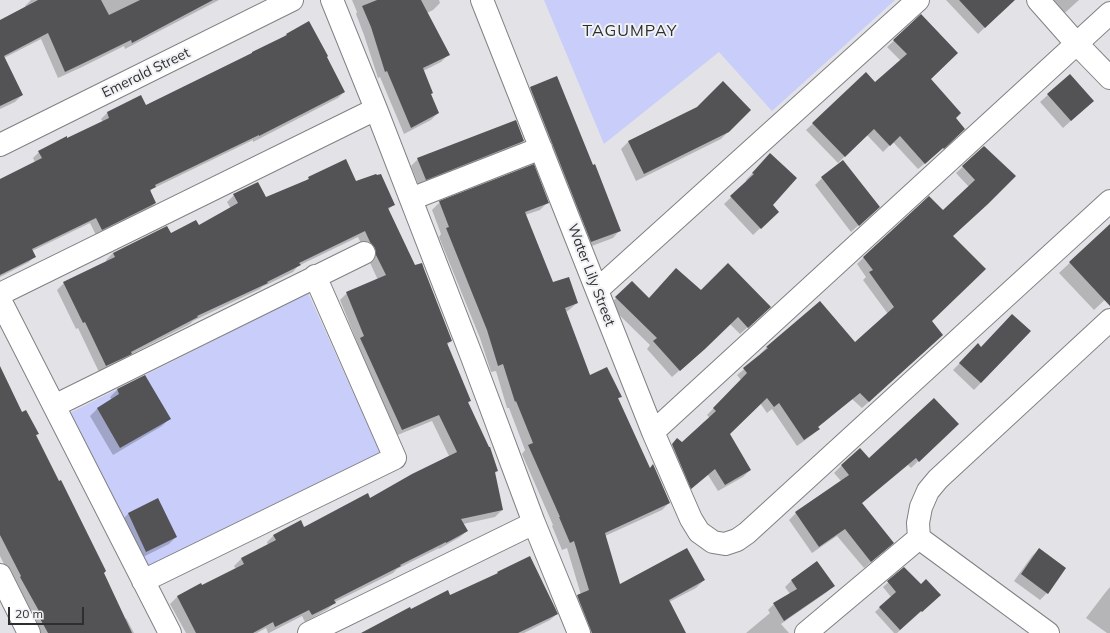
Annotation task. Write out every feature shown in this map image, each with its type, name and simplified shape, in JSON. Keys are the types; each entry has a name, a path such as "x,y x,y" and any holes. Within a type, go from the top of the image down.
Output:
{"street":[{"name":"Emerald Street","path":"0,145 292,0"},
{"path":"332,0 411,199 534,523 579,633"},
{"name":"Water Lily Street","path":"482,0 654,432 691,519 699,532 713,542 725,544 737,540 747,533 1110,201"},
{"path":"597,290 918,0"},
{"path":"1038,0 1076,44 1110,78"},
{"path":"654,432 1110,13"},
{"path":"0,294 376,109"},
{"path":"411,199 542,148"},
{"path":"54,406 364,253"},
{"path":"143,581 395,458 316,276"},
{"path":"0,300 170,633"},
{"path":"1048,633 919,538 918,523 921,506 928,491 938,478 1110,320"},
{"path":"310,633 534,523"},
{"path":"806,633 919,538"},
{"path":"0,575 29,633"}],"shaded area":[{"path":"544,0 895,0 772,111 719,52 604,144"},
{"path":"308,293 381,454 147,568 70,413"}],"building":[{"path":"38,0 101,0 109,15 140,0 213,0 132,43 131,40 65,72 48,33 4,56 23,95 0,106 0,20"},
{"path":"377,0 421,0 450,55 423,68 439,113 411,128 387,71 385,72 371,27 362,6"},
{"path":"959,0 1015,0 985,28"},
{"path":"921,14 958,53 931,79 961,113 956,118 965,129 944,149 943,148 925,164 900,136 890,146 874,129 845,157 812,123 866,72 875,82 907,54 893,40"},
{"path":"309,21 345,92 259,136 155,185 156,187 150,190 156,203 102,230 96,218 32,249 36,257 0,275 0,179 42,158 38,151 67,136 67,138 109,118 107,112 141,95 146,105 287,35 286,34"},
{"path":"1070,74 1094,101 1071,121 1047,94"},
{"path":"557,76 593,165 595,164 621,231 591,242 530,87"},
{"path":"723,81 751,110 729,132 644,174 628,141 697,107"},
{"path":"516,120 524,141 426,180 417,158"},
{"path":"984,146 1016,176 953,236 986,269 932,321 943,335 869,402 860,393 818,427 820,429 804,440 779,403 774,407 767,398 730,434 751,470 725,485 715,469 691,489 672,444 677,438 682,442 716,411 713,408 747,373 743,368 768,348 766,347 820,301 855,342 894,307 869,272 873,270 863,257 929,196 943,210 975,180 962,166"},
{"path":"770,153 797,178 773,205 779,212 761,229 730,196 754,174 752,173"},
{"path":"346,159 356,181 376,174 381,174 395,205 388,208 415,265 422,263 452,341 447,343 471,401 468,402 490,447 498,471 495,472 503,510 461,519 468,531 334,600 336,603 312,615 309,610 275,627 273,622 253,633 196,633 177,596 201,583 202,585 244,564 241,558 276,540 273,535 301,520 304,527 368,493 370,498 412,474 457,452 439,415 402,430 360,338 364,336 346,292 386,275 376,255 375,248 370,242 365,231 299,263 301,265 267,282 268,283 197,316 198,317 131,352 132,354 106,366 85,322 83,323 63,282 115,257 113,253 167,226 171,233 196,220 199,225 238,203 233,194 258,182 266,197 309,179 308,177"},
{"path":"843,160 880,207 859,226 821,177"},
{"path":"534,164 549,203 525,212 553,282 569,277 578,303 565,308 590,375 607,367 622,397 618,398 650,468 653,464 670,503 605,533 620,584 687,548 705,580 669,600 686,633 592,633 577,595 589,590 574,541 570,543 528,445 533,443 516,401 515,402 503,364 498,366 487,330 446,228 449,227 439,201"},
{"path":"1110,224 1110,306 1069,262"},
{"path":"728,263 771,307 748,328 738,317 680,371 653,341 657,338 615,297 632,281 649,298 676,268 701,290"},
{"path":"1012,314 1031,331 981,383 959,363 978,343 981,347"},
{"path":"0,366 22,412 26,410 39,434 36,435 59,481 61,480 106,571 104,573 132,633 48,633 37,613 39,611 20,577 21,576 0,535"},
{"path":"145,375 171,419 120,448 97,408 119,394 117,389"},
{"path":"934,398 959,424 919,462 916,458 862,503 894,543 871,562 845,529 819,547 795,512 849,475 841,465 860,448 869,458"},
{"path":"158,498 177,537 146,552 128,513"},
{"path":"1039,548 1066,568 1048,594 1021,574"},
{"path":"530,556 558,614 518,633 361,633 410,607 411,609 448,590 450,595 498,573 497,572"},
{"path":"817,561 835,586 784,621 773,603 797,589 791,580"},
{"path":"904,567 921,584 926,579 941,595 900,630 879,607 896,592 887,581"}],"district":[{"name":"TAGUMPAY","path":"630,31"}]}
